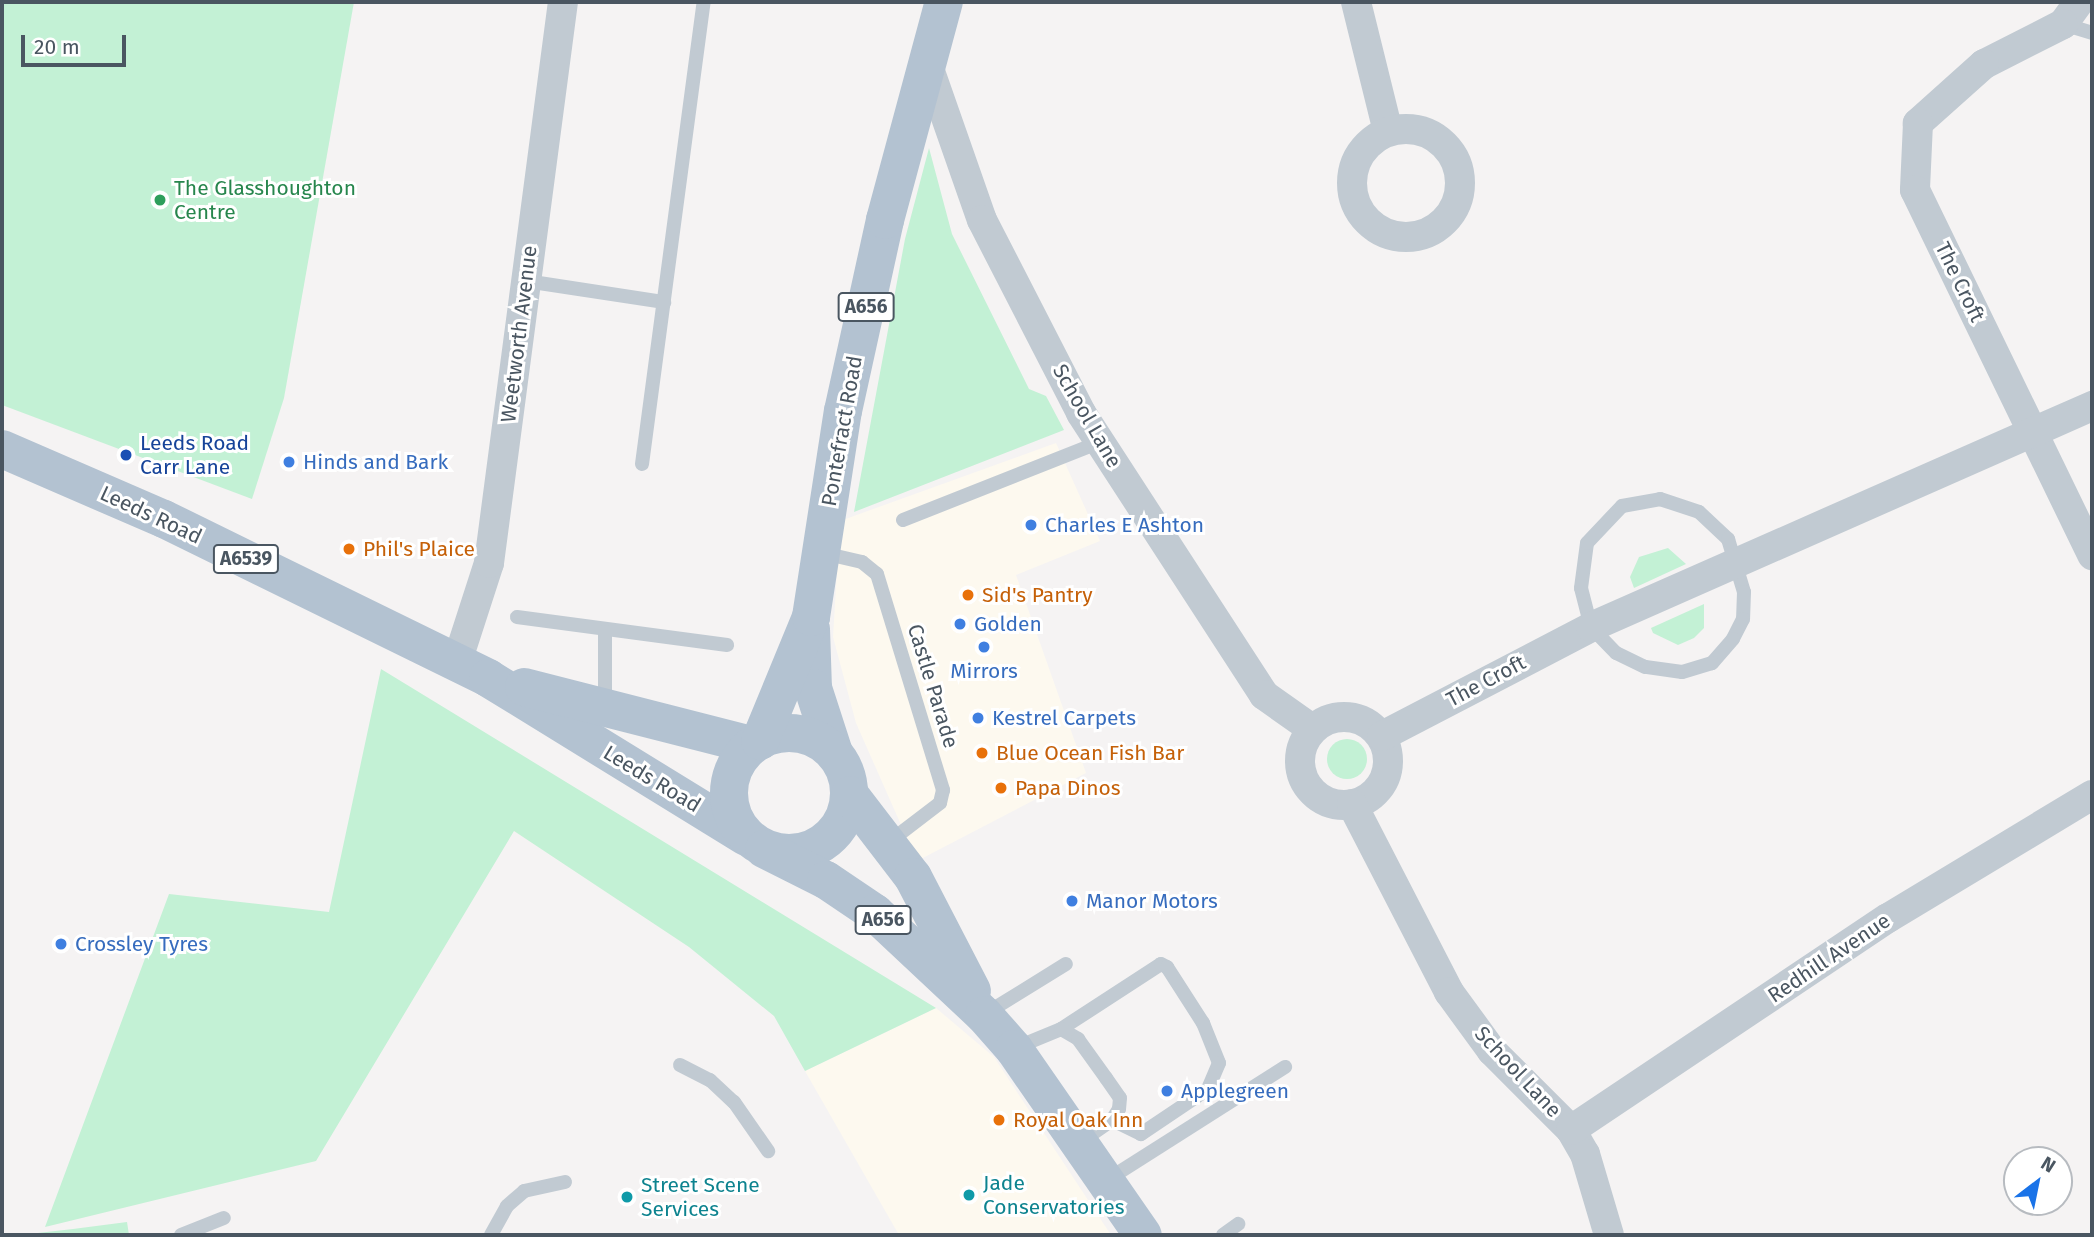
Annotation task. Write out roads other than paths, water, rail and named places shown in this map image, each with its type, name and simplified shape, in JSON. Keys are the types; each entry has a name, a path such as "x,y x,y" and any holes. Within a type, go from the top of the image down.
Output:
{"main road":[{"name":"Pontefract Road","path":"834,753 813,688 811,617 843,411 885,220 944,2"},
{"name":"Leeds Road","path":"2,449 164,519 472,670 612,727 755,743"},
{"name":"Pontefract Road","path":"755,743 811,617"},
{"name":"Leeds Road","path":"472,670 755,842"},
{"path":"785,733 803,734 834,753 843,765 850,795 846,814 821,845 783,854 755,842 729,806 728,789 739,758 755,743 785,733"},
{"name":"A656","path":"850,795 913,877 984,1015"},
{"name":"A656","path":"755,842 826,880 875,913 984,1015 1014,1049 1143,1235"}],"street":[{"name":"Weetworth Avenue","path":"472,670 489,563 563,2"},
{"path":"1356,2 1388,131"},
{"name":"The Croft","path":"2071,13 1984,64 1918,123 1915,190 2092,555"},
{"name":"School Lane","path":"927,63 982,220 1100,442 1264,695 1312,729"},
{"name":"The Croft","path":"1382,736 1591,626 2035,434 2092,406"},
{"path":"1336,716 1349,716 1362,720 1382,736 1387,750 1385,779 1377,791 1352,804 1324,801 1304,781 1300,753 1312,729 1336,716"},
{"name":"Redhill Avenue","path":"1571,1130 1888,918 2092,795"},
{"name":"School Lane","path":"1352,804 1449,992 1492,1051 1571,1130 1585,1154 1609,1235"}],"lane":[{"path":"642,464 705,2"},
{"path":"2071,13 2092,33"},
{"path":"526,281 664,302"},
{"path":"903,520 1100,442"},
{"path":"1660,499 1699,512 1728,540 1744,592 1743,619 1712,663 1682,672 1645,667 1616,653 1591,626 1581,588 1587,543 1622,506 1660,499"},
{"name":"Castle Parade","path":"823,553 862,562 877,574 943,790 940,803 887,844"},
{"path":"517,617 606,632 727,645"},
{"path":"606,632 612,727 631,757 671,791"},
{"path":"984,1015 1066,964"},
{"path":"1014,1049 1061,1029 1161,964 1167,967 1203,1023 1219,1063 1208,1089 1141,1134 1112,1120"},
{"path":"1061,1029 1078,1039 1120,1098 1112,1120 1080,1143"},
{"path":"680,1066 710,1080 734,1102 768,1151"},
{"path":"1106,1180 1285,1067"},
{"path":"491,1235 507,1206 524,1191 565,1182"},
{"path":"181,1235 224,1218"},
{"path":"1223,1235 1238,1224"}],"place":[{"name":"The Glasshoughton Centre","path":"160,200"},
{"name":"Leeds Road Carr Lane","path":"126,455"},
{"name":"Hinds and Bark","path":"289,462"},
{"name":"Charles E Ashton","path":"1031,525"},
{"name":"Phil's Plaice","path":"349,549"},
{"name":"Sid's Pantry","path":"968,595"},
{"name":"Golden","path":"960,624"},
{"name":"Mirrors","path":"984,647"},
{"name":"Kestrel Carpets","path":"978,718"},
{"name":"Blue Ocean Fish Bar","path":"982,753"},
{"name":"Papa Dinos","path":"1001,788"},
{"name":"Manor Motors","path":"1072,901"},
{"name":"Crossley Tyres","path":"61,944"},
{"name":"Applegreen","path":"1167,1091"},
{"name":"Royal Oak Inn","path":"999,1120"},
{"name":"Jade Conservatories","path":"969,1195"},
{"name":"Street Scene Services","path":"627,1197"}]}
